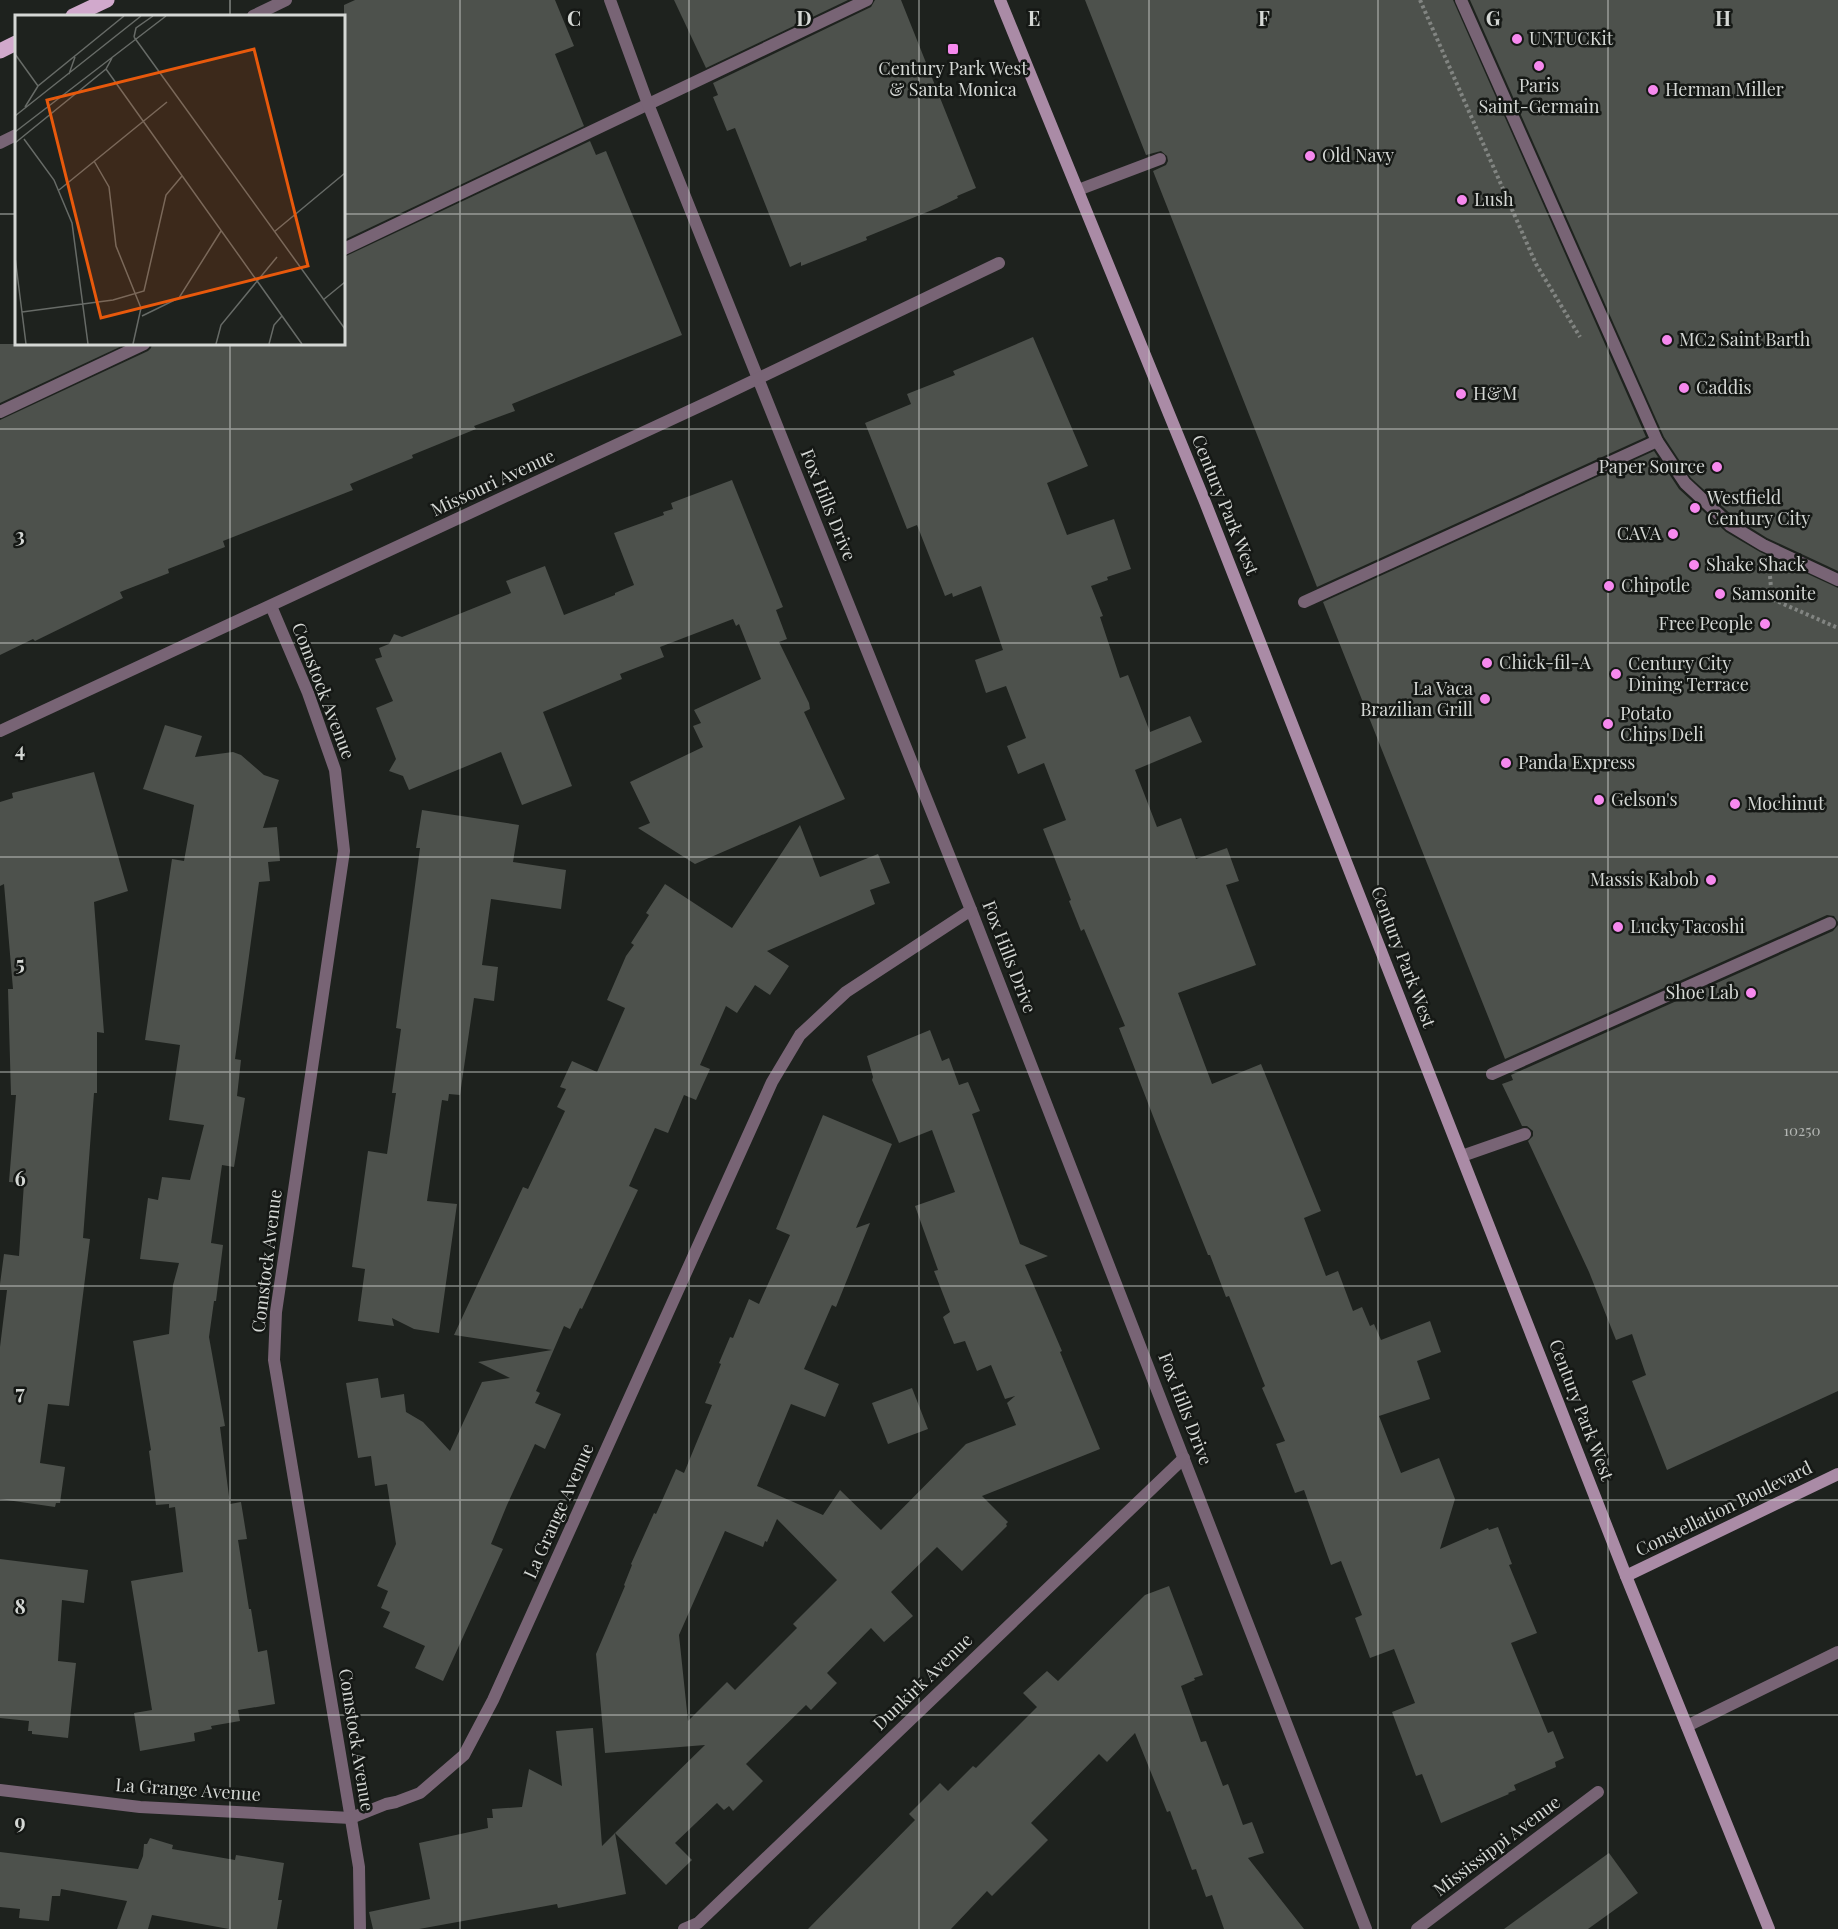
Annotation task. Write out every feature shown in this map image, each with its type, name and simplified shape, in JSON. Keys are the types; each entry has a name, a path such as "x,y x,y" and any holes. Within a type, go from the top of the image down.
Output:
{"main road":[{"path":"75,15 106,0"},
{"name":"Century Park West","path":"1000,0 1205,502 1626,1576 1769,1929"},
{"path":"0,51 15,44"},
{"name":"Constellation Boulevard","path":"1626,1576 1838,1474"}],"street":[{"path":"255,15 286,0"},
{"name":"Fox Hills Drive","path":"610,0 648,104 971,910 1366,1929"},
{"path":"345,249 867,0"},
{"path":"1461,0 1657,441 1684,483 1730,525 1763,545 1838,580"},
{"path":"0,143 15,136"},
{"path":"1078,190 1160,159"},
{"name":"Missouri Avenue","path":"0,731 758,378 999,263"},
{"path":"0,412 142,345"},
{"path":"1304,602 1657,441"},
{"name":"Comstock Avenue","path":"271,606 308,693 335,770 344,851 276,1312 274,1360 359,1867 360,1929"},
{"name":"La Grange Avenue","path":"0,1790 141,1807 351,1818 420,1793 464,1755 503,1678 772,1082 800,1035 846,992 971,910"},
{"path":"1492,1074 1830,923"},
{"path":"1462,1156 1525,1134"},
{"name":"Dunkirk Avenue","path":"684,1929 698,1923 1184,1458"},
{"path":"1687,1726 1838,1652"},
{"name":"Mississippi Avenue","path":"1418,1929 1598,1792"}],"path":[{"path":"1770,573 1772,599 1838,628"}],"building":[{"path":"355,0 555,0 574,46 555,54 584,126 345,240 344,5"},
{"path":"674,0 848,0 706,68"},
{"path":"875,0 901,0 976,188 937,208 866,237 867,240 801,266 801,262 790,267 735,128 727,131 713,97 718,95 713,83 871,7"},
{"path":"1085,0 1453,0 1646,437 1317,587 1153,171 1166,165 1167,156 1161,151 1146,155"},
{"path":"1470,0 1838,0 1838,571 1767,538 1735,518 1691,478 1664,437"},
{"path":"590,141 596,155 606,151 682,335 512,404 515,411 474,426 476,429 350,484 353,490 223,541 225,547 168,569 169,573 120,592 123,598 35,641 33,639 0,655 0,420 148,351 152,345 345,345 345,257"},
{"path":"1033,337 1088,466 1047,483 1067,535 1114,519 1131,569 1107,577 1108,580 1091,586 1103,616 1100,617 1120,678 1128,675 1150,732 1190,716 1202,742 1135,770 1157,827 1181,818 1196,859 1227,848 1239,881 1226,885 1256,965 1178,993 1212,1084 1261,1064 1321,1211 1304,1218 1326,1276 1338,1271 1353,1311 1362,1307 1370,1326 1374,1324 1381,1340 1430,1321 1441,1352 1417,1361 1430,1399 1379,1416 1401,1473 1439,1458 1455,1499 1440,1549 1488,1528 1489,1530 1498,1527 1512,1564 1509,1565 1537,1633 1511,1643 1548,1733 1553,1731 1564,1758 1555,1762 1556,1767 1514,1785 1516,1790 1509,1794 1441,1823 1422,1774 1416,1776 1392,1712 1415,1703 1394,1649 1370,1658 1355,1618 1362,1615 1341,1561 1331,1565 1304,1490 1295,1493 1276,1444 1285,1441 1262,1388 1265,1386 1229,1296 1226,1297 1210,1255 1208,1255 1163,1142 1119,1028 1125,1026 1084,929 1081,931 1069,901 1071,900 1043,829 1066,820 1044,763 1018,774 1007,746 1026,738 1006,686 986,693 975,660 1003,650 981,586 953,597 952,593 945,596 917,525 907,529 865,423 911,404 907,394 955,375 953,371"},
{"path":"0,344 124,345 0,403"},
{"path":"1654,451 1679,489 1726,532 1760,552 1838,588 1838,922 1834,916 1827,915 1505,1059 1323,602"},
{"path":"732,480 783,607 776,610 787,639 779,642 809,703 810,709 804,712 845,799 695,864 638,828 650,823 630,782 703,747 693,726 701,723 694,710 761,679 739,624 736,626 733,619 660,647 664,657 620,674 622,679 543,712 572,786 522,805 501,752 409,790 403,776 389,771 396,759 376,708 393,701 375,659 382,657 379,648 389,644 394,634 402,637 511,593 506,581 545,566 564,615 615,595 634,585 614,533 664,515 663,512 673,509 671,503"},
{"path":"165,725 202,736 195,757 233,752 241,755 264,775 279,780 263,828 277,827 280,861 268,862 270,881 259,882 235,1059 241,1060 237,1096 245,1098 234,1167 222,1165 211,1243 223,1245 209,1337 225,1426 220,1427 230,1504 241,1502 247,1539 238,1540 249,1609 251,1609 258,1652 267,1650 275,1704 238,1710 240,1721 211,1726 212,1729 194,1733 195,1741 140,1751 134,1713 152,1710 131,1581 183,1572 175,1507 169,1508 169,1504 156,1505 149,1451 151,1450 133,1341 169,1334 173,1285 179,1263 140,1259 148,1198 158,1200 162,1177 190,1180 204,1125 169,1120 180,1045 145,1040 172,859 184,861 194,805 143,789"},
{"path":"94,772 128,891 94,902 104,1033 97,1032 97,1093 94,1093 83,1238 90,1239 69,1406 48,1404 40,1463 65,1467 60,1503 56,1503 55,1507 0,1499 0,1347 7,1290 0,1290 0,1284 4,1254 19,1256 24,1183 9,1182 16,1095 11,1095 8,989 13,989 4,884 0,886 0,802 13,798 12,793"},
{"path":"422,810 519,825 513,862 566,870 561,909 491,899 482,965 498,967 494,1001 474,998 460,1095 449,1094 448,1101 442,1100 427,1201 457,1204 439,1333 414,1329 392,1318 394,1326 358,1321 365,1269 352,1267 368,1151 387,1154 396,1093 392,1093 401,1029 396,1028 420,848 416,848"},
{"path":"800,825 820,877 878,854 890,883 870,890 875,904 767,951 789,966 770,995 755,985 737,1013 726,1006 700,1065 710,1069 696,1100 684,1095 668,1133 655,1128 629,1186 638,1190 582,1309 580,1308 570,1329 564,1326 536,1391 540,1393 535,1403 561,1414 545,1449 535,1444 507,1505 491,1544 503,1549 443,1681 415,1668 425,1646 383,1627 390,1612 381,1608 388,1591 377,1586 396,1544 387,1484 375,1486 371,1456 358,1458 346,1383 378,1378 381,1398 404,1394 406,1412 423,1422 450,1451 482,1382 510,1378 478,1362 552,1350 454,1335 523,1187 528,1189 565,1111 557,1107 566,1089 560,1087 572,1061 597,1072 625,1008 607,1000 626,956 634,945 631,943 649,915 646,913 665,884 732,928"},
{"path":"1838,925 1838,1391 1667,1470 1632,1381 1646,1375 1632,1334 1616,1340 1589,1272 1528,1141 1533,1136 1533,1131 1527,1126 1522,1126 1502,1084 1513,1080 1511,1075 1833,931"},
{"path":"930,1030 942,1061 949,1058 959,1085 968,1082 980,1111 972,1114 1020,1244 1048,1256 1025,1265 1062,1351 1060,1352 1100,1449 982,1496 1008,1522 1007,1526 962,1571 937,1547 891,1592 913,1616 884,1642 871,1628 827,1673 837,1683 811,1710 806,1705 746,1764 763,1781 733,1811 729,1806 724,1810 717,1803 675,1843 692,1860 666,1885 615,1833 705,1745 605,1753 596,1654 625,1586 631,1564 654,1513 656,1514 676,1469 684,1473 712,1405 705,1403 730,1337 733,1338 749,1299 759,1304 790,1235 776,1229 823,1115 892,1144 856,1228 870,1223 836,1307 832,1305 804,1369 839,1384 825,1417 791,1404 757,1486 823,1515 840,1490 881,1530 966,1444 1016,1425 1007,1403 1015,1396 1005,1399 991,1365 977,1371 965,1341 954,1344 943,1317 950,1312 934,1271 938,1270 915,1206 955,1192 932,1130 899,1143 872,1080 867,1056","holes":["777,1519 837,1580 793,1624 797,1628 735,1690 727,1682 688,1721 679,1635 725,1531 763,1547"]},
{"path":"912,1388 928,1429 888,1444 872,1403"},
{"path":"0,1559 88,1570 84,1603 62,1600 58,1661 76,1663 68,1738 32,1734 32,1731 28,1731 29,1721 0,1718"},
{"path":"1169,1586 1203,1675 1181,1686 1201,1742 1206,1741 1223,1786 1228,1784 1243,1825 1252,1822 1264,1853 1248,1858 1304,1929 1224,1929 1212,1895 1206,1897 1196,1869 1192,1870 1170,1811 1167,1812 1135,1733 1107,1762 1099,1754 1031,1823 1048,1840 992,1896 987,1891 951,1929 808,1929 915,1820 909,1814 940,1783 948,1791 973,1766 976,1768 1037,1707 1023,1693 1047,1671 1058,1681 1145,1595"},
{"path":"593,1728 602,1846 615,1833 626,1894 558,1908 557,1904 419,1929 373,1929 369,1912 430,1899 419,1843 488,1828 487,1818 493,1818 492,1809 522,1807 529,1769 562,1786 556,1731"},
{"path":"150,1838 173,1845 172,1849 235,1860 236,1855 284,1863 278,1900 282,1900 277,1929 229,1929 152,1915 148,1929 117,1929 127,1901 61,1889 60,1896 52,1896 49,1921 19,1918 20,1909 0,1907 0,1852 138,1869 143,1856 144,1844 147,1844"},
{"path":"1609,1853 1638,1893 1588,1929 1504,1929"}],"place":[{"name":"UNTUCKit","path":"1517,39"},
{"name":"Century Park West & Santa Monica","path":"953,49"},
{"name":"Paris Saint-Germain","path":"1539,66"},
{"name":"Herman Miller","path":"1653,90"},
{"name":"Old Navy","path":"1310,156"},
{"name":"Lush","path":"1462,200"},
{"name":"MC2 Saint Barth","path":"1667,340"},
{"name":"Caddis","path":"1684,388"},
{"name":"H&M","path":"1461,394"},
{"name":"Paper Source","path":"1717,467"},
{"name":"Westfield Century City","path":"1695,508"},
{"name":"CAVA","path":"1673,534"},
{"name":"Shake Shack","path":"1694,565"},
{"name":"Chipotle","path":"1609,586"},
{"name":"Samsonite","path":"1720,594"},
{"name":"Free People","path":"1765,624"},
{"name":"Chick-fil-A","path":"1487,663"},
{"name":"Century City Dining Terrace","path":"1616,674"},
{"name":"La Vaca Brazilian Grill","path":"1485,699"},
{"name":"Potato Chips Deli","path":"1608,724"},
{"name":"Panda Express","path":"1506,763"},
{"name":"Gelson's","path":"1599,800"},
{"name":"Mochinut","path":"1735,804"},
{"name":"Massis Kabob","path":"1711,880"},
{"name":"Lucky Tacoshi","path":"1618,927"},
{"name":"Shoe Lab","path":"1751,993"}]}
